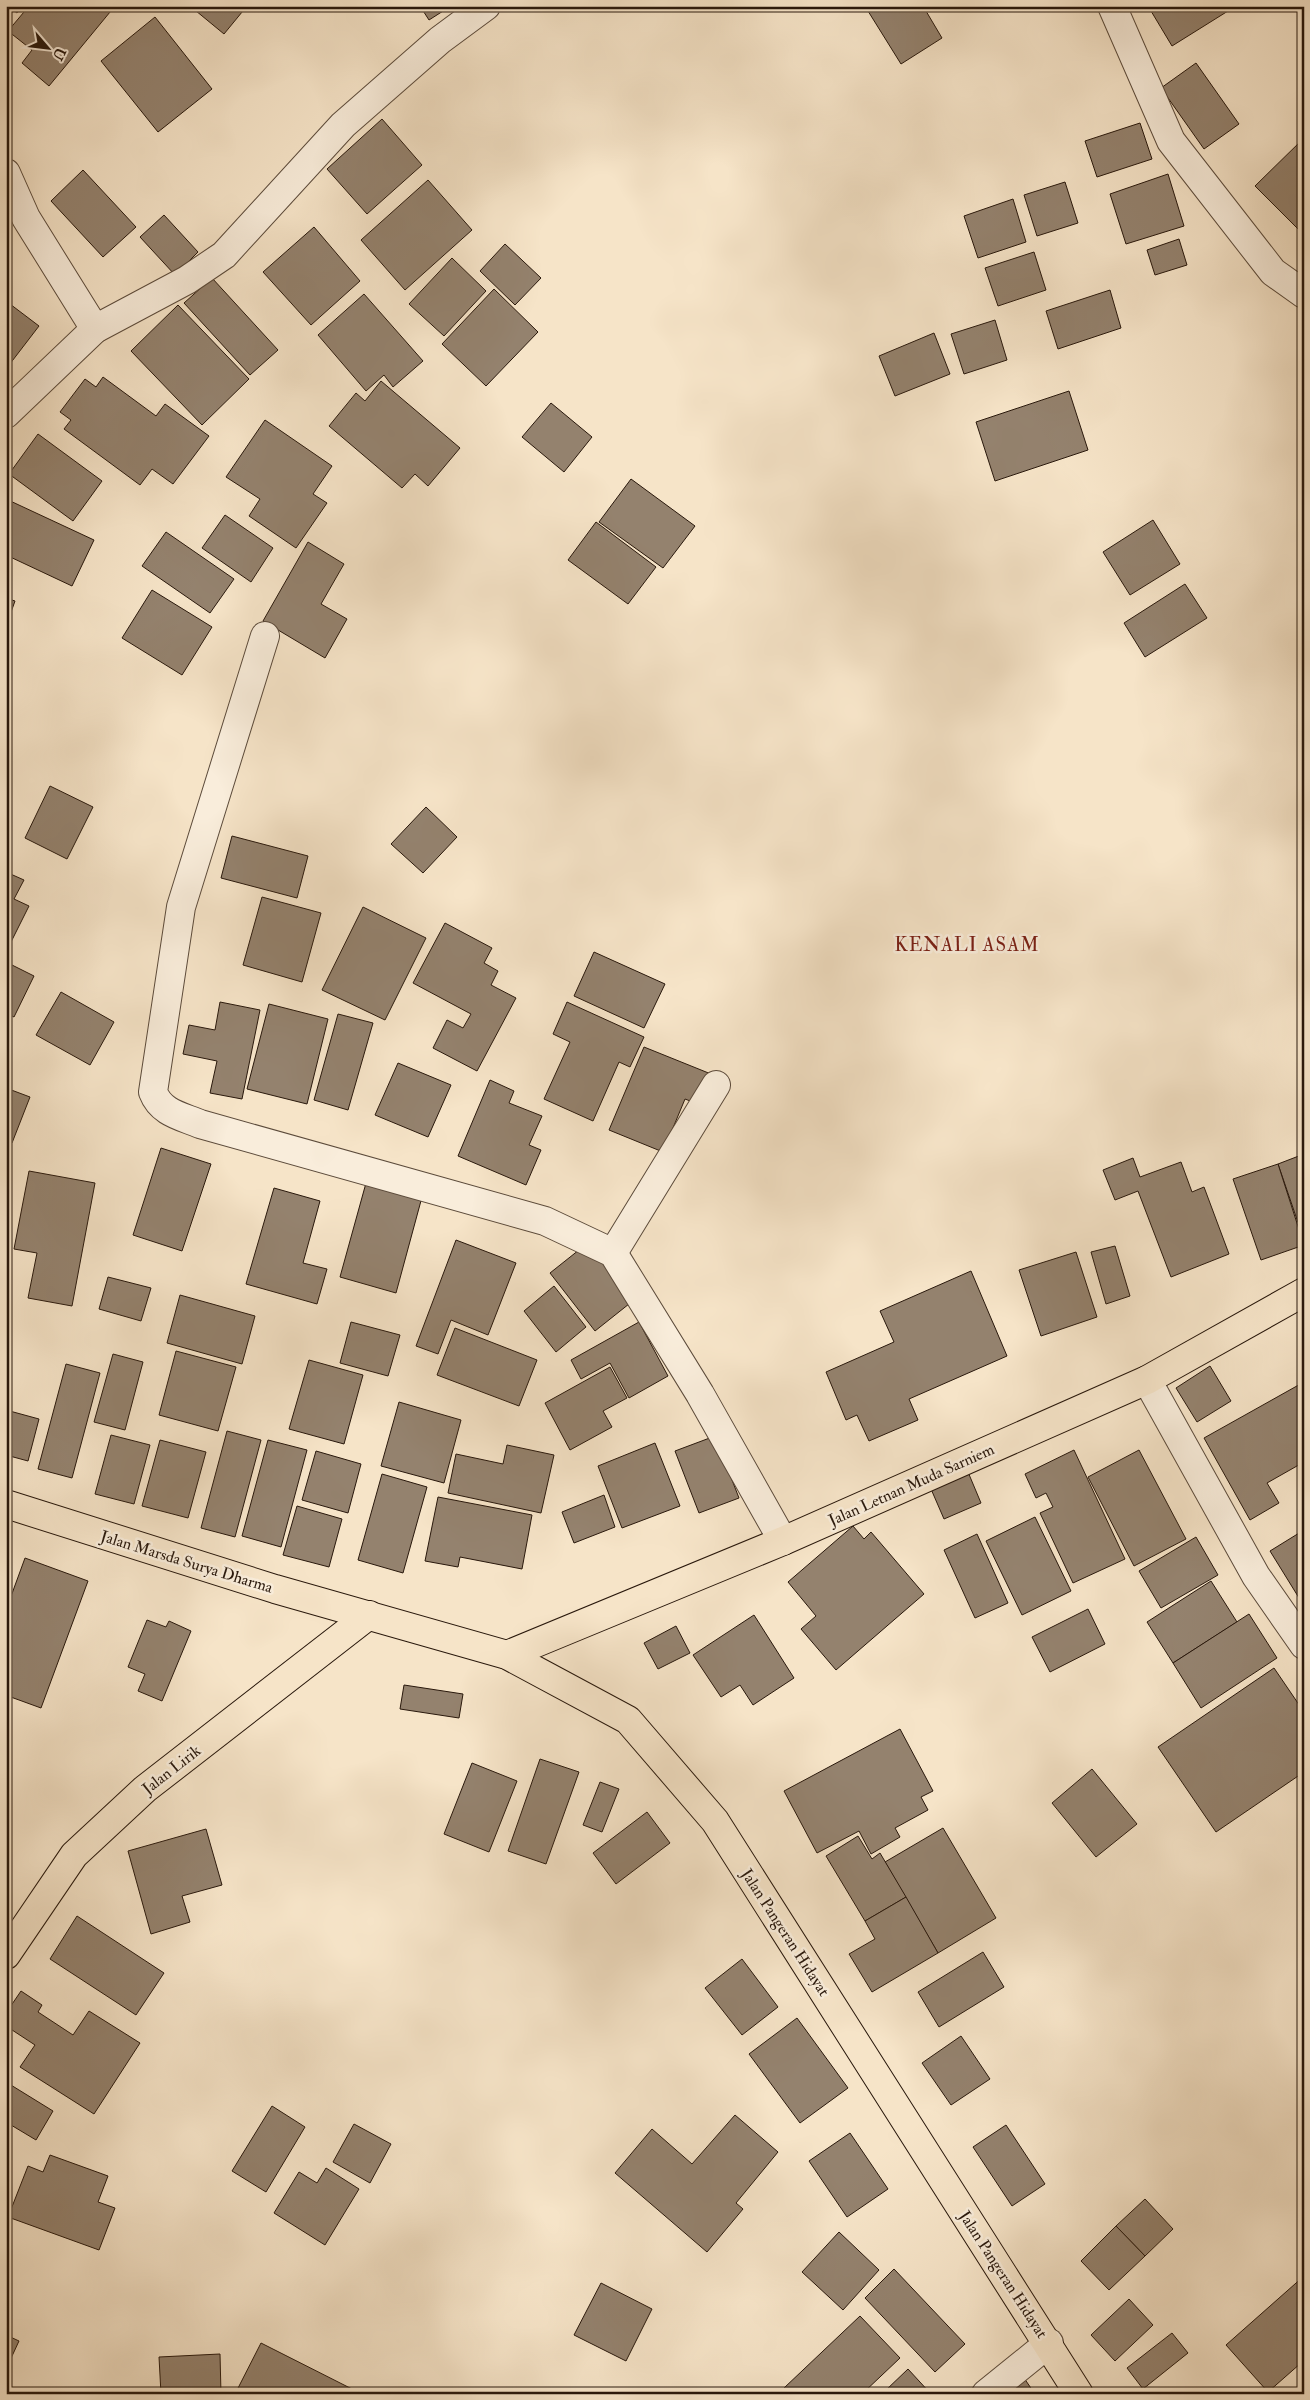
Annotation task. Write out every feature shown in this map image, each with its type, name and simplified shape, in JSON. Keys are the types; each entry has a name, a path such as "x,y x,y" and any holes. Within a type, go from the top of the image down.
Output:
{"main road":[{"name":"Jalan Letnan Muda Sarniem","path":"507,1655 783,1541 1147,1380 1304,1292"},
{"name":"Jalan Marsda Surya Dharma","path":"6,1504 275,1589 369,1615"},
{"name":"Jalan Pangeran Hidayat","path":"369,1615 507,1655 628,1720 716,1821 1049,2343 1079,2394"},
{"name":"Jalan Lirik","path":"6,1955 74,1855 145,1789 369,1615"}],"street":[{"path":"6,414 95,329 188,280 224,255 343,125 440,40 486,6"},
{"path":"1112,6 1171,141 1272,272 1304,294"},
{"path":"6,173 26,218 95,329"},
{"path":"265,636 181,907 153,1092 156,1101 162,1109 200,1124 545,1221 613,1253 700,1394 783,1541"},
{"path":"613,1253 716,1085"},
{"path":"1147,1380 1256,1576 1304,1645"},
{"path":"986,2394 1049,2343"}],"building":[{"path":"8,6 22,6 17,13"},
{"path":"29,6 115,6 49,86 22,63 32,50 8,31"},
{"path":"190,6 247,6 224,34"},
{"path":"420,6 451,6 429,20"},
{"path":"875,6 923,6 942,38 901,64 868,11"},
{"path":"1148,6 1236,6 1172,46"},
{"path":"155,17 212,89 158,132 101,61"},
{"path":"1196,63 1239,124 1204,149 1161,88"},
{"path":"382,119 422,165 367,214 327,169"},
{"path":"1140,123 1152,159 1097,177 1085,141"},
{"path":"1304,138 1304,235 1255,186"},
{"path":"83,170 136,227 103,257 51,201"},
{"path":"1168,174 1184,226 1126,244 1110,194"},
{"path":"428,180 472,230 405,290 361,240"},
{"path":"1065,182 1078,223 1037,236 1024,195"},
{"path":"1013,199 1026,242 978,258 964,216"},
{"path":"164,215 198,252 175,275 140,237"},
{"path":"314,227 360,281 311,325 263,272"},
{"path":"1179,239 1187,265 1155,275 1147,250"},
{"path":"505,244 541,278 515,305 480,271"},
{"path":"1034,252 1046,290 998,306 985,268"},
{"path":"452,258 486,291 444,336 409,304"},
{"path":"212,278 278,350 250,375 184,303"},
{"path":"494,289 538,332 486,386 442,344"},
{"path":"1110,290 1121,328 1058,349 1046,311"},
{"path":"364,294 423,361 393,387 384,375 366,391 318,335"},
{"path":"6,301 39,326 6,369"},
{"path":"178,305 249,379 202,425 131,351"},
{"path":"995,320 1007,360 964,374 951,334"},
{"path":"934,333 950,374 895,396 879,356"},
{"path":"103,377 156,416 165,404 209,436 173,484 152,469 140,485 64,429 71,420 60,412 85,379 96,387"},
{"path":"381,381 460,448 428,486 415,474 402,488 329,426 356,393 365,401"},
{"path":"1069,391 1088,450 995,481 976,422"},
{"path":"551,403 592,437 564,472 522,437"},
{"path":"265,420 332,466 313,494 327,503 296,548 249,516 260,499 226,477"},
{"path":"38,434 102,481 73,521 9,474"},
{"path":"631,479 695,526 663,568 599,522"},
{"path":"6,499 94,540 72,586 6,555"},
{"path":"225,515 273,548 251,582 202,548"},
{"path":"1153,520 1180,564 1130,595 1103,552"},
{"path":"596,522 656,567 628,604 568,560"},
{"path":"166,532 234,579 210,613 142,566"},
{"path":"308,542 344,564 321,604 347,619 325,658 263,621"},
{"path":"1185,584 1207,618 1145,657 1124,623"},
{"path":"152,590 212,627 182,675 122,638"},
{"path":"6,598 15,601 6,626"},
{"path":"50,786 93,807 67,859 25,838"},
{"path":"426,807 457,837 423,873 391,844"},
{"path":"232,836 308,856 297,898 221,878"},
{"path":"6,872 24,880 14,899 29,906 7,950"},
{"path":"262,897 321,913 302,982 243,965"},
{"path":"363,907 426,938 385,1020 322,990"},
{"path":"445,923 492,948 484,963 498,971 491,985 516,998 477,1071 433,1048 447,1020 463,1028 471,1014 413,983"},
{"path":"594,952 665,984 644,1028 574,996"},
{"path":"6,962 34,976 14,1017 6,1013"},
{"path":"61,992 114,1022 90,1065 36,1035"},
{"path":"220,1002 260,1010 242,1099 210,1093 217,1061 183,1054 189,1025 215,1030"},
{"path":"567,1002 644,1037 630,1067 619,1062 593,1121 544,1099 570,1042 553,1034"},
{"path":"269,1004 328,1019 307,1104 247,1089"},
{"path":"338,1014 373,1023 348,1110 314,1100"},
{"path":"644,1047 711,1074 698,1104 685,1099 663,1152 609,1130"},
{"path":"398,1063 451,1085 428,1137 375,1115"},
{"path":"490,1080 514,1091 509,1103 542,1116 529,1145 541,1150 526,1185 458,1156"},
{"path":"6,1088 30,1097 12,1143 6,1141"},
{"path":"161,1148 211,1164 182,1251 133,1235"},
{"path":"1304,1154 1304,1240 1278,1164"},
{"path":"1133,1158 1140,1177 1181,1162 1192,1192 1204,1187 1229,1254 1171,1277 1138,1191 1115,1200 1103,1170"},
{"path":"1278,1164 1304,1245 1261,1260 1233,1179"},
{"path":"29,1171 95,1183 72,1306 28,1298 37,1253 14,1249"},
{"path":"366,1183 422,1197 396,1293 340,1277"},
{"path":"274,1188 320,1201 303,1263 327,1269 317,1304 246,1284"},
{"path":"456,1240 516,1263 488,1335 451,1320 438,1354 416,1346"},
{"path":"589,1242 634,1300 595,1331 550,1273"},
{"path":"1115,1246 1130,1296 1106,1304 1091,1252"},
{"path":"1076,1252 1097,1317 1041,1336 1019,1270"},
{"path":"971,1271 1007,1356 909,1399 918,1420 869,1441 857,1415 846,1420 826,1372 894,1342 880,1311"},
{"path":"108,1277 151,1288 141,1321 99,1309"},
{"path":"554,1286 586,1327 556,1352 524,1311"},
{"path":"180,1295 255,1316 242,1364 167,1343"},
{"path":"351,1322 400,1335 388,1376 340,1363"},
{"path":"639,1322 668,1376 629,1398 610,1363 581,1379 571,1360"},
{"path":"455,1328 537,1360 519,1406 437,1375"},
{"path":"176,1351 236,1367 218,1431 159,1415"},
{"path":"113,1354 143,1362 125,1430 94,1422"},
{"path":"309,1360 363,1375 344,1444 289,1429"},
{"path":"66,1364 100,1373 72,1478 38,1469"},
{"path":"1210,1366 1231,1401 1197,1422 1176,1388"},
{"path":"610,1367 627,1398 603,1411 612,1427 570,1450 545,1403"},
{"path":"1304,1382 1304,1462 1267,1483 1279,1503 1250,1520 1204,1438"},
{"path":"399,1402 461,1420 444,1483 381,1466"},
{"path":"6,1410 39,1419 28,1461 6,1455"},
{"path":"227,1431 261,1440 235,1537 201,1528"},
{"path":"111,1435 150,1445 134,1504 95,1494"},
{"path":"715,1436 739,1498 699,1513 675,1451"},
{"path":"160,1440 206,1452 188,1518 142,1506"},
{"path":"268,1440 307,1450 281,1547 242,1536"},
{"path":"655,1443 680,1506 622,1528 598,1466"},
{"path":"507,1445 554,1455 541,1513 448,1493 456,1454 503,1464"},
{"path":"1074,1450 1125,1559 1073,1583 1040,1513 1053,1507 1046,1493 1036,1498 1025,1474"},
{"path":"1139,1450 1186,1539 1134,1566 1088,1477"},
{"path":"316,1451 361,1464 348,1513 302,1500"},
{"path":"968,1472 981,1503 944,1519 931,1489"},
{"path":"382,1474 427,1487 403,1573 358,1560"},
{"path":"604,1495 615,1527 574,1543 562,1512"},
{"path":"438,1497 532,1515 522,1569 460,1557 458,1567 425,1561"},
{"path":"297,1506 342,1519 329,1567 283,1555"},
{"path":"1035,1517 1071,1591 1022,1615 986,1541"},
{"path":"853,1526 864,1539 871,1532 924,1594 836,1670 801,1629 816,1616 788,1582"},
{"path":"1304,1530 1304,1606 1270,1551"},
{"path":"977,1534 1008,1603 975,1618 944,1550"},
{"path":"1196,1537 1218,1575 1161,1608 1139,1571"},
{"path":"25,1558 88,1581 41,1708 8,1696 6,1700 6,1610"},
{"path":"1211,1581 1237,1622 1173,1663 1147,1622"},
{"path":"1088,1609 1105,1644 1050,1672 1032,1637"},
{"path":"1249,1614 1277,1658 1201,1708 1173,1663"},
{"path":"754,1615 794,1678 753,1705 740,1685 721,1697 693,1655"},
{"path":"147,1620 166,1627 169,1621 191,1631 162,1701 138,1691 145,1674 128,1667"},
{"path":"676,1626 690,1653 658,1669 644,1643"},
{"path":"1274,1668 1304,1712 1304,1772 1216,1832 1158,1747"},
{"path":"404,1685 463,1694 459,1718 400,1709"},
{"path":"900,1729 933,1791 921,1797 928,1810 895,1828 900,1837 871,1854 859,1831 817,1853 784,1791"},
{"path":"540,1759 579,1772 546,1864 508,1851"},
{"path":"472,1763 517,1781 489,1852 444,1834"},
{"path":"1092,1769 1137,1824 1096,1857 1052,1803"},
{"path":"600,1782 619,1789 602,1832 583,1825"},
{"path":"647,1812 670,1843 616,1884 593,1853"},
{"path":"943,1828 996,1918 938,1953 885,1862"},
{"path":"206,1829 222,1885 182,1896 190,1922 151,1934 128,1851"},
{"path":"858,1836 872,1859 880,1853 906,1897 865,1921 826,1856"},
{"path":"906,1897 938,1953 872,1992 849,1954 875,1939 865,1921"},
{"path":"77,1916 164,1973 136,2015 50,1959"},
{"path":"983,1952 1004,1987 939,2027 918,1992"},
{"path":"742,1959 778,2007 742,2035 705,1988"},
{"path":"21,1991 42,2005 38,2012 73,2035 89,2011 140,2043 94,2114 20,2067 35,2045 6,2026 6,2013"},
{"path":"797,2018 848,2088 800,2123 749,2054"},
{"path":"961,2036 990,2079 951,2105 922,2063"},
{"path":"6,2082 53,2111 36,2140 6,2122"},
{"path":"272,2106 305,2127 266,2192 232,2171"},
{"path":"735,2115 778,2152 736,2203 743,2209 707,2252 615,2173 652,2129 692,2164"},
{"path":"354,2124 391,2144 370,2183 333,2162"},
{"path":"1006,2125 1045,2184 1012,2206 973,2147"},
{"path":"850,2133 888,2189 847,2217 809,2161"},
{"path":"50,2155 108,2176 98,2202 115,2208 99,2250 8,2217 28,2166 43,2172"},
{"path":"326,2168 359,2189 325,2245 274,2213 299,2172 317,2183"},
{"path":"1145,2199 1173,2229 1145,2256 1116,2226"},
{"path":"1116,2226 1145,2256 1109,2290 1081,2261"},
{"path":"839,2232 879,2270 843,2310 802,2272"},
{"path":"894,2269 965,2344 935,2372 865,2298"},
{"path":"1304,2276 1304,2366 1301,2363 1268,2392 1226,2345"},
{"path":"601,2283 652,2309 626,2361 574,2335"},
{"path":"1129,2299 1153,2325 1115,2361 1091,2335"},
{"path":"860,2316 900,2358 862,2394 790,2394 784,2388"},
{"path":"1172,2333 1188,2353 1143,2389 1127,2368"},
{"path":"6,2335 19,2341 6,2369"},
{"path":"261,2343 354,2390 352,2394 235,2394"},
{"path":"220,2354 221,2394 161,2394 159,2357"},
{"path":"908,2369 931,2394 888,2394 885,2391"},
{"path":"1024,2378 1035,2394 1002,2394"}],"district":[{"name":"KENALI ASAM","path":"967,944"}]}
